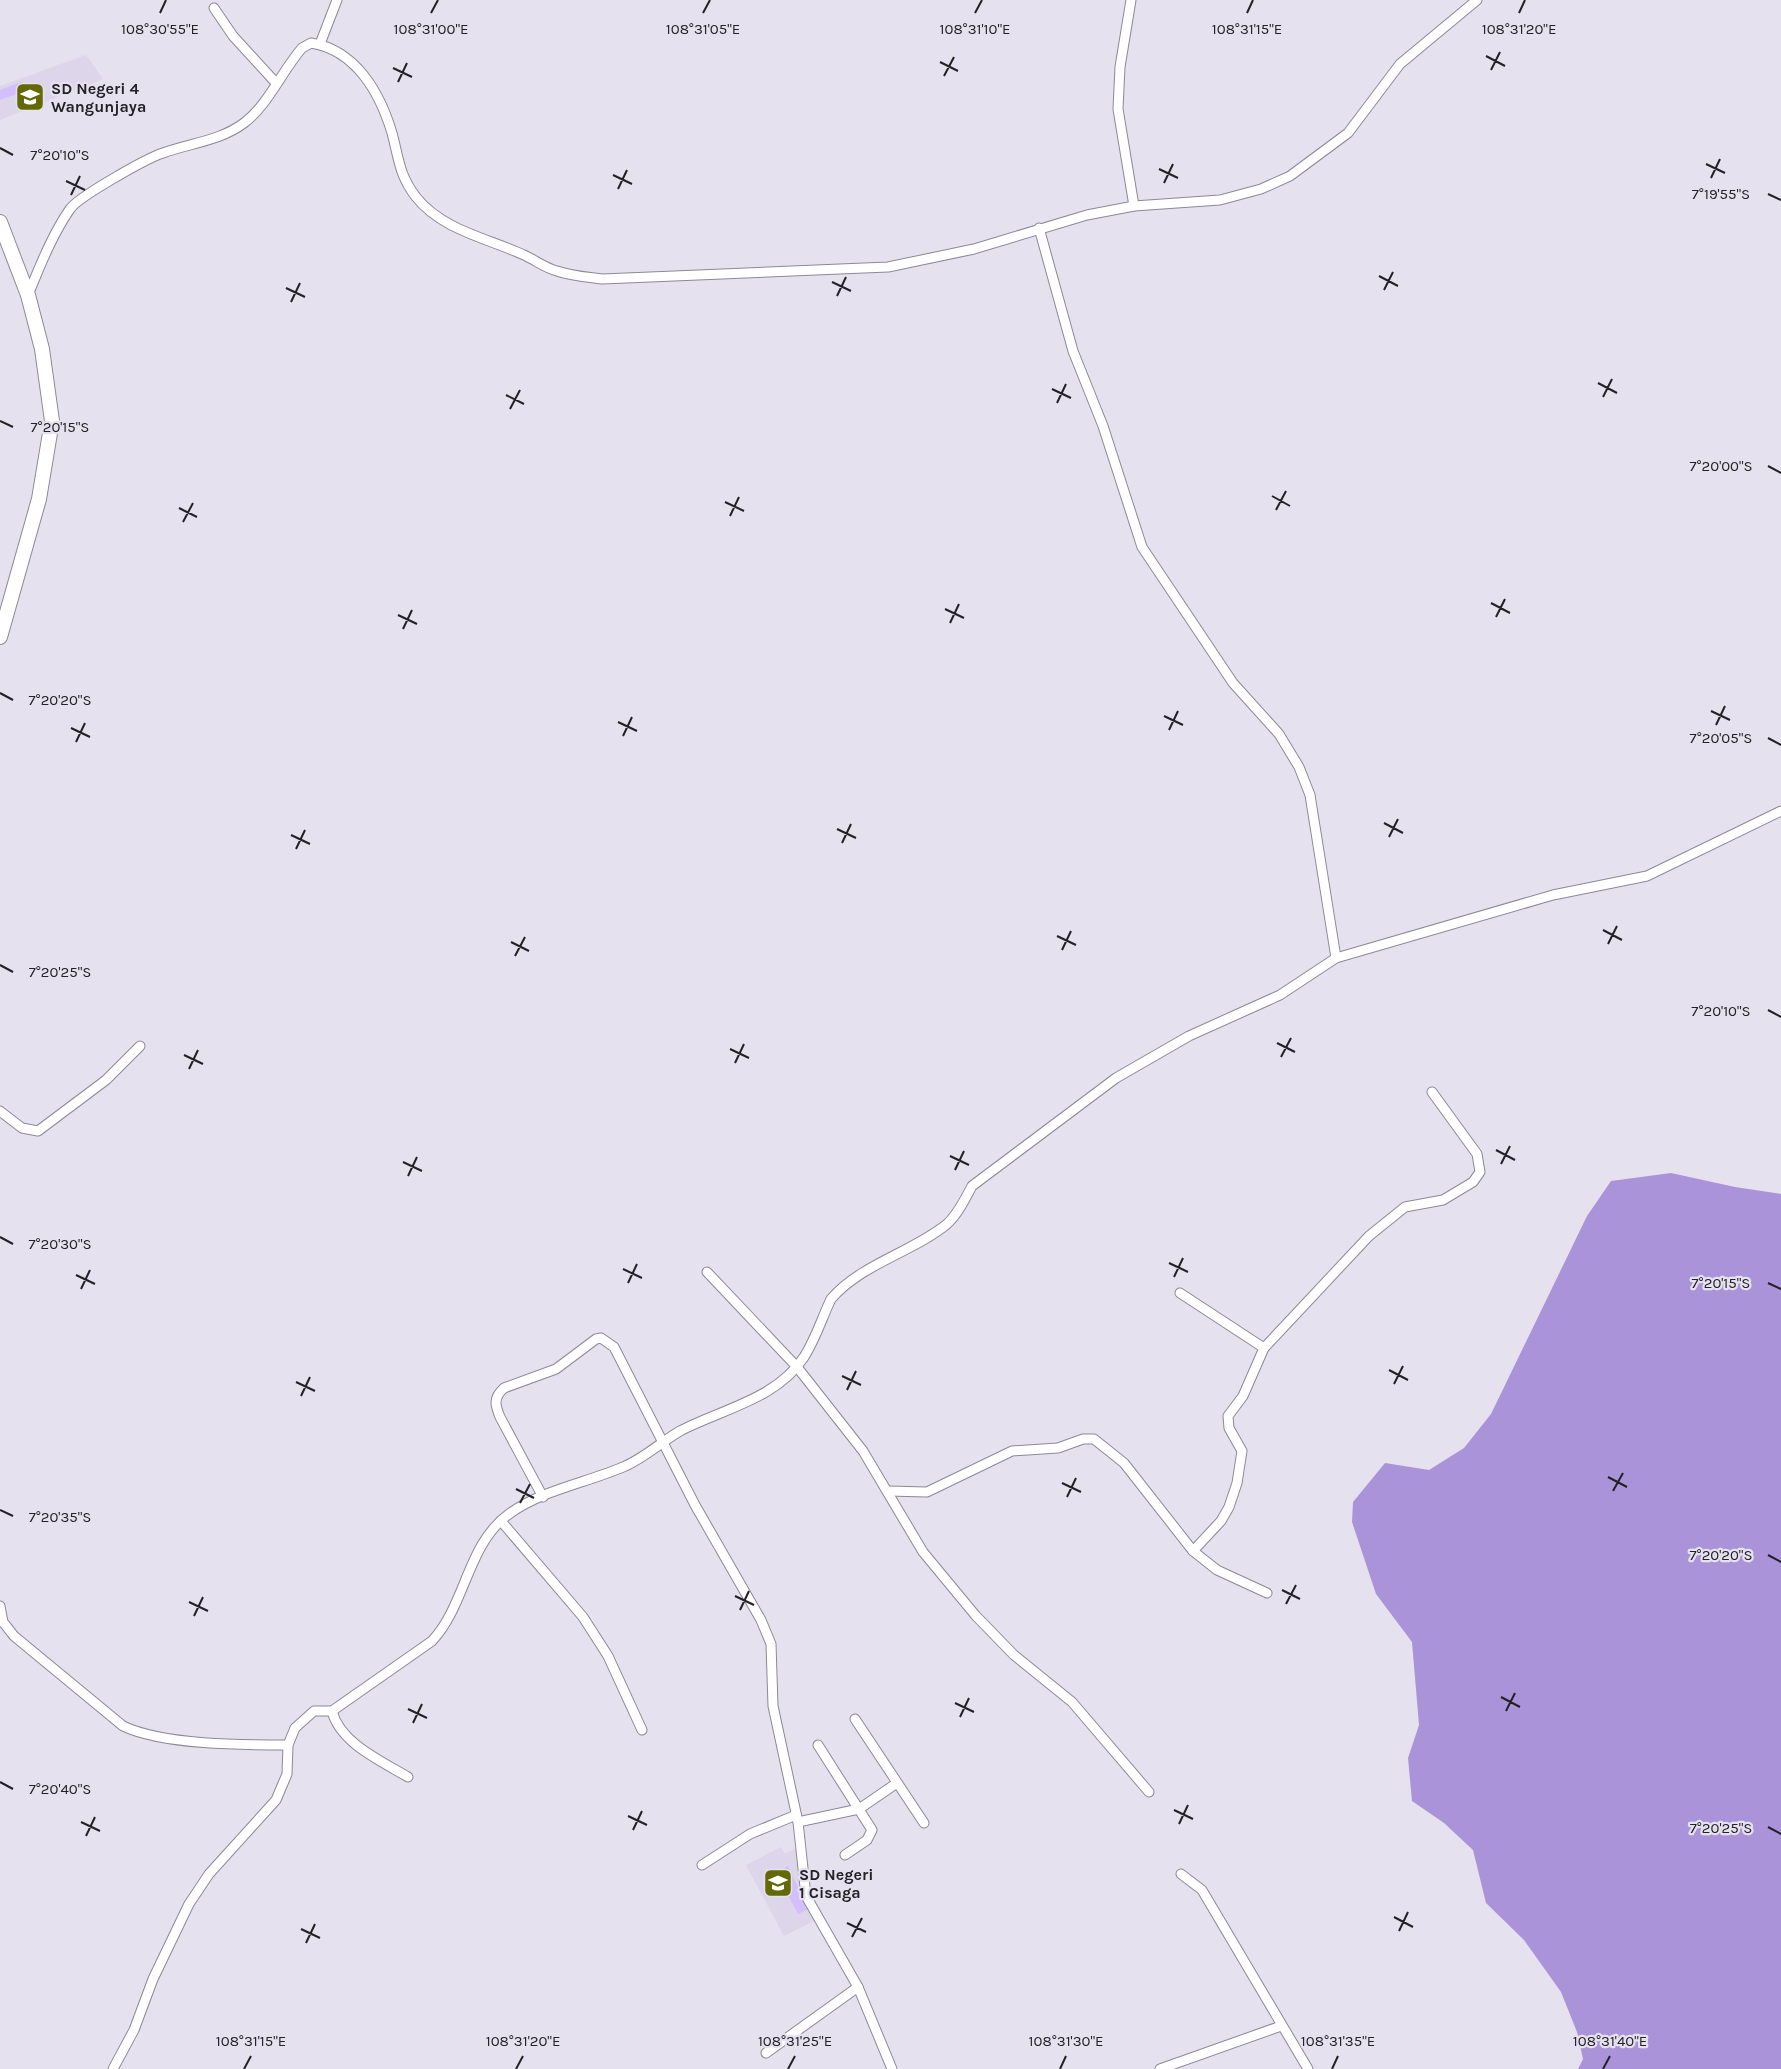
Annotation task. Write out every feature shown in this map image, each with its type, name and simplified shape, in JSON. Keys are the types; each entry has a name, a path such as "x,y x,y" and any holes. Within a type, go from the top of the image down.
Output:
{"main road":[{"path":"0,222 28,296 42,349 52,421 39,500 0,637"}],"street":[{"path":"320,44 337,0"},
{"path":"1131,0 1120,67 1118,109 1134,206"},
{"path":"28,296 49,246 71,207 139,163 163,153 222,136 243,124 256,113 302,48 311,43 320,44 346,57 357,68 380,100 392,135 400,172 430,212 480,240 522,254 556,271 602,279 888,267 974,249 1039,228 1134,206 1220,200 1261,189 1290,176 1348,133 1400,64 1477,0"},
{"path":"214,8 233,36 276,83"},
{"path":"1039,228 1073,351 1103,426 1142,547 1233,683 1279,734 1299,767 1310,795 1336,958"},
{"path":"113,2069 134,2030 153,1979 189,1904 209,1874 276,1800 287,1774 288,1745 296,1728 314,1710 332,1711 438,1634 490,1530 501,1521 526,1503 625,1467 662,1442 766,1391 789,1377 805,1356 831,1299 837,1292 860,1275 947,1224 972,1186 1116,1078 1189,1036 1280,995 1336,958 1553,895 1647,876 1781,811"},
{"path":"0,1111 22,1128 38,1131 106,1080 140,1046"},
{"path":"1193,1551 1221,1521 1229,1507 1242,1451 1229,1428 1228,1416 1243,1396 1264,1348 1369,1236 1405,1207 1443,1200 1473,1182 1480,1172 1477,1154 1432,1092"},
{"path":"707,1272 797,1367 864,1451 923,1552 976,1616 1014,1655 1072,1702 1149,1792"},
{"path":"1180,1293 1264,1348"},
{"path":"543,1497 500,1417 496,1407 498,1394 504,1388 565,1364 596,1339 607,1340 614,1347 662,1442 761,1620 771,1644 773,1706 797,1818 808,1902 858,1987 892,2069"},
{"path":"888,1491 927,1492 1011,1450 1058,1448 1083,1439 1094,1439 1124,1463 1193,1551 1216,1570 1267,1593"},
{"path":"501,1521 583,1617 608,1656 642,1730"},
{"path":"0,1606 3,1622 14,1636 129,1729 146,1734 192,1740 288,1745"},
{"path":"332,1711 342,1730 360,1747 408,1777"},
{"path":"855,1719 924,1823"},
{"path":"818,1745 859,1809 871,1833 867,1840 845,1855"},
{"path":"702,1865 750,1834 797,1818 859,1809 897,1783"},
{"path":"1181,1874 1202,1890 1308,2069"},
{"path":"766,2053 858,1987"},
{"path":"1160,2069 1281,2026"}],"shaded area":[{"name":"SD Negeri 4 Wangunjaya","path":"86,55 103,79 0,120 0,86"},
{"path":"21,82 25,91 0,100 0,90"},
{"path":"1671,1173 1781,1194 1781,2069 1578,2069 1583,2059 1577,2032 1561,1992 1524,1940 1486,1903 1473,1850 1444,1823 1412,1801 1408,1758 1419,1725 1412,1642 1376,1594 1352,1522 1353,1502 1385,1463 1429,1470 1464,1448 1491,1414 1587,1216 1611,1181"},
{"name":"SD Negeri 1 Cisaga","path":"781,1847 785,1854 796,1848 802,1899 814,1921 784,1936 746,1865"},
{"path":"788,1866 808,1909 798,1914 776,1873"}],"place":[{"name":"SD Negeri 4 Wangunjaya","path":"30,97"},
{"name":"SD Negeri 1 Cisaga","path":"778,1883"}]}
